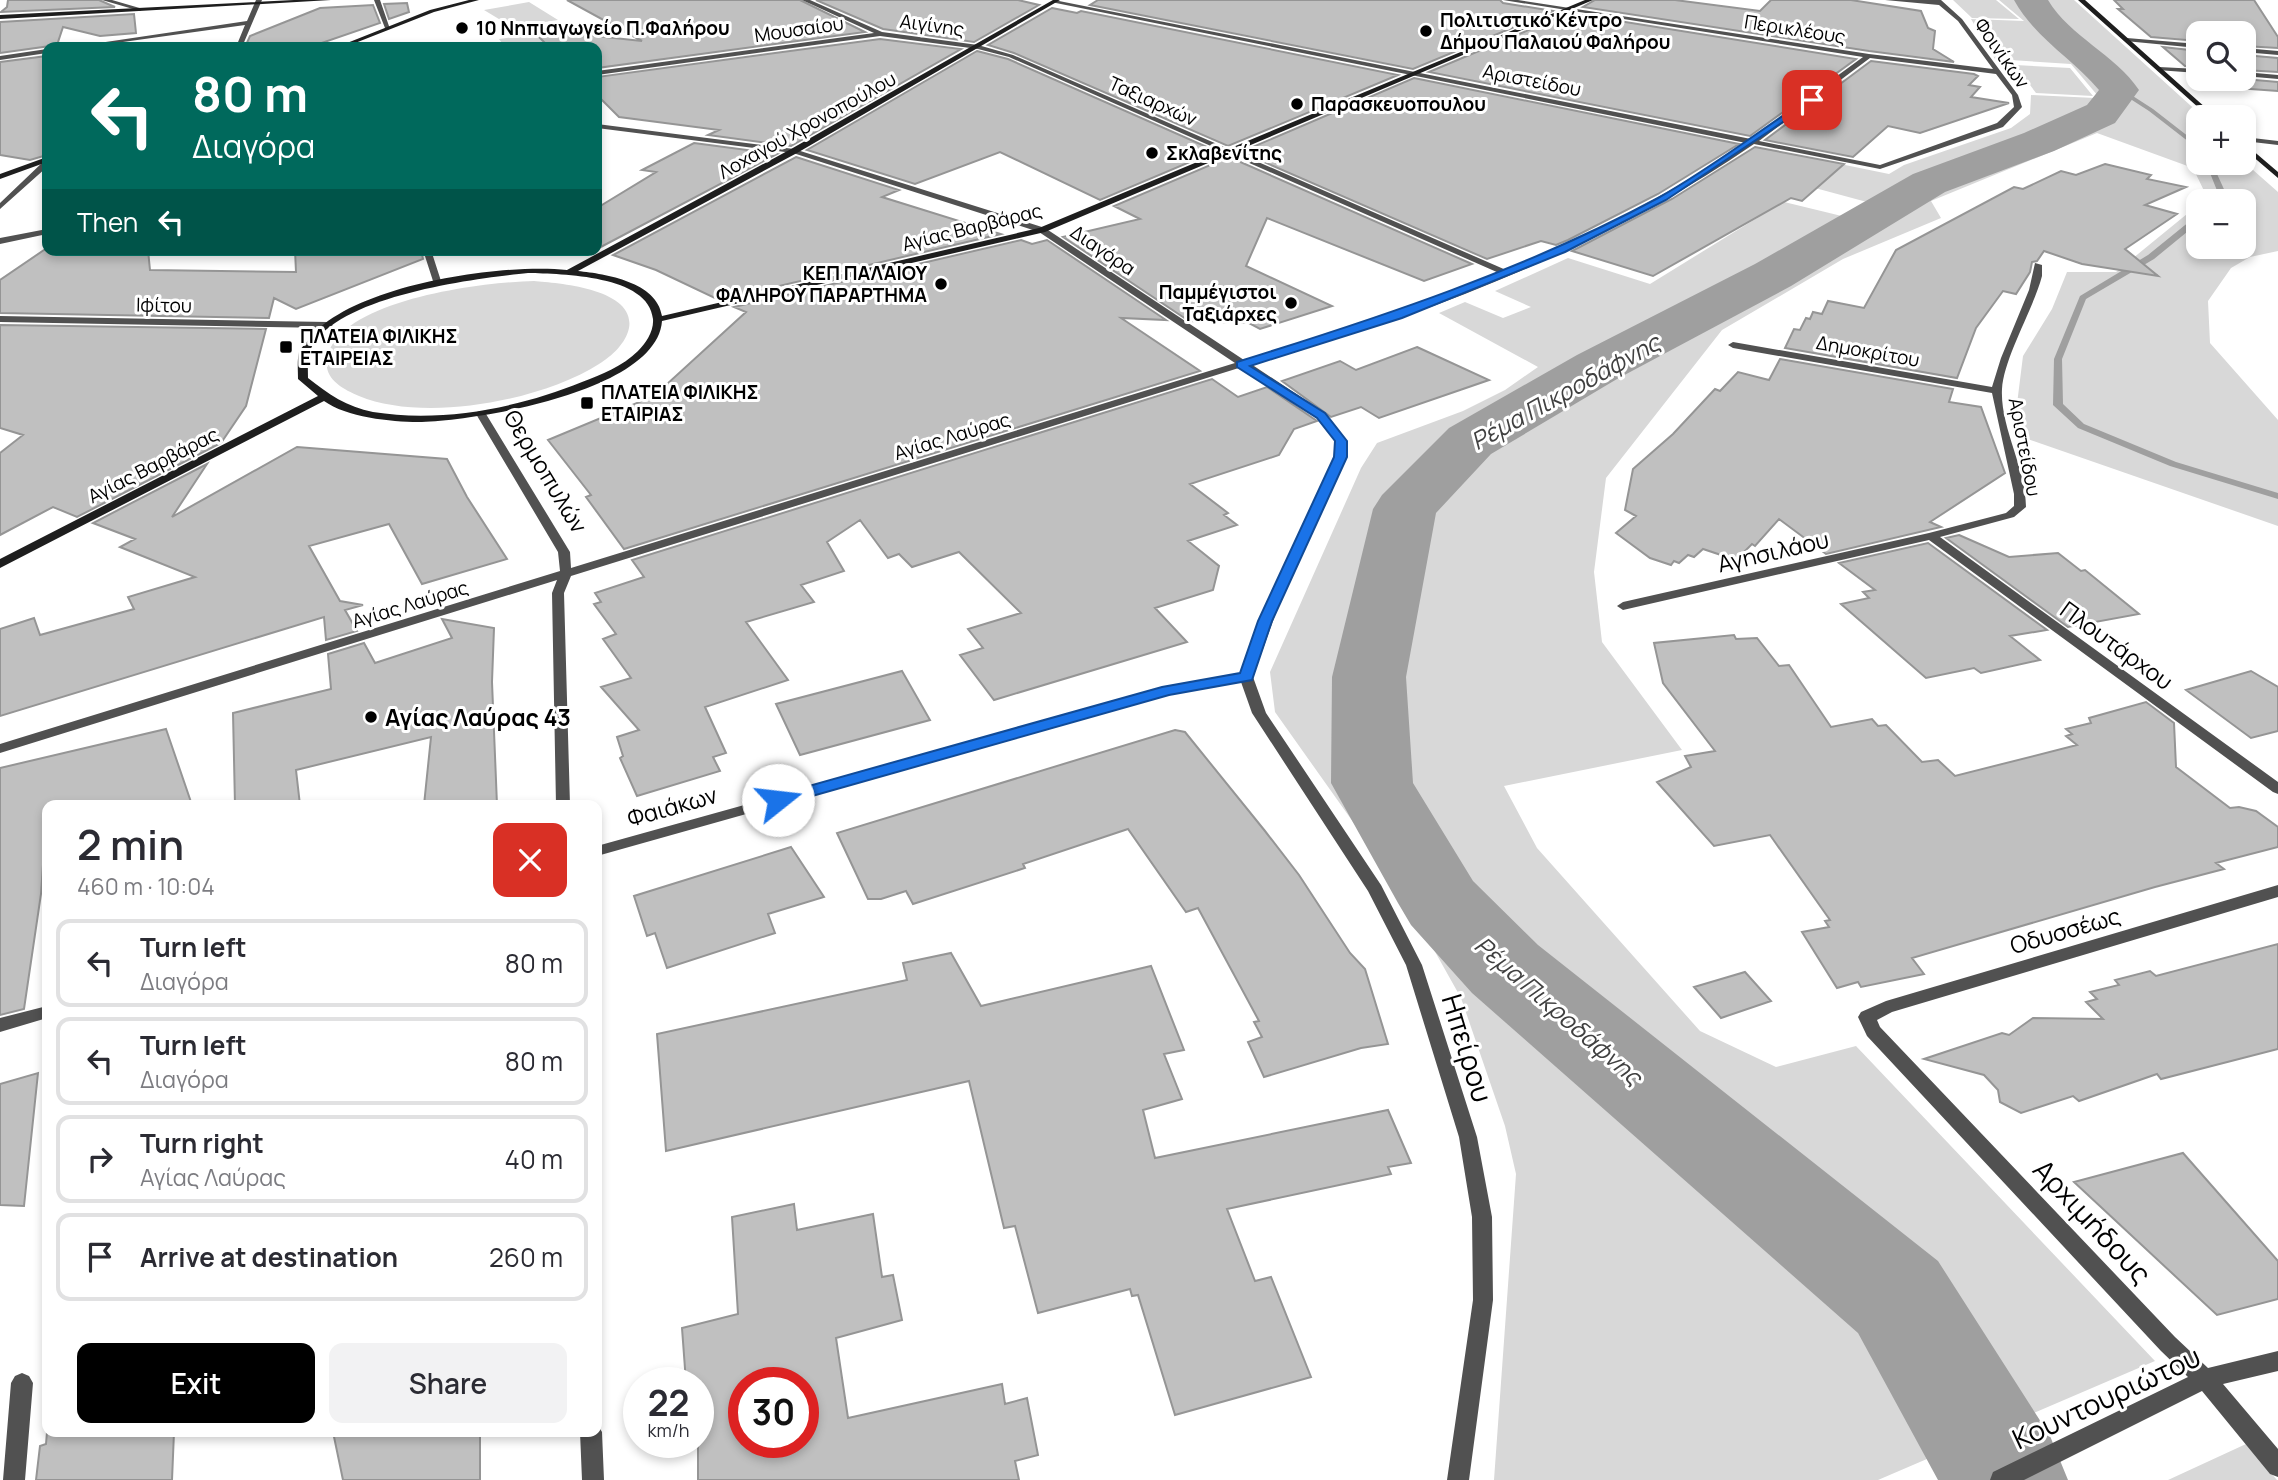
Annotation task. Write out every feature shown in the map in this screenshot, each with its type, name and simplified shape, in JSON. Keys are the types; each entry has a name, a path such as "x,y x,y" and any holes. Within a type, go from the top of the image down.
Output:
{"street":[{"path":"105,0 140,9"},
{"path":"0,17 328,0"},
{"path":"377,0 388,28"},
{"path":"353,42 432,11 476,0"},
{"name":"Αιγίνης","path":"805,0 881,34 978,47"},
{"name":"Περικλέους","path":"1506,0 1869,56 1997,72"},
{"name":"Αγίας Βαρβάρας","path":"659,319 1042,230 1590,0"},
{"path":"1888,0 1940,2"},
{"path":"2081,0 2200,105"},
{"name":"Λοχαγού Χρονοπούλου","path":"602,255 794,151 1056,1"},
{"name":"Αριστείδου","path":"1056,1 1880,167"},
{"path":"241,42 259,2"},
{"name":"Φοινίκων","path":"1880,167 2000,125 2012,116 2018,107 2015,95 1960,20 1940,2"},
{"path":"111,42 248,23"},
{"name":"Μουσαίου","path":"602,72 881,34"},
{"path":"2127,40 2186,45"},
{"name":"Ταξιαρχών","path":"978,47 1012,56 1506,273"},
{"path":"2256,51 2278,53"},
{"path":"0,58 42,52"},
{"name":"Αγίας Λαύρας","path":"0,749 1399,315 1506,273 1618,223 1752,142 1869,56"},
{"path":"2159,69 2186,70"},
{"path":"2256,76 2278,77"},
{"name":"Διαγόρα","path":"602,127 794,151 1042,230 1241,365 1321,415 1341,441 1341,457 1256,641 1246,677"},
{"path":"2256,140 2278,143"},
{"path":"2256,156 2278,176"},
{"path":"0,177 42,163"},
{"path":"0,207 42,166"},
{"path":"0,241 42,233"},
{"path":"429,256 437,281"},
{"name":"Λοχαγού Χρονοπούλου","path":"570,272 600,256"},
{"name":"Αριστείδου","path":"1931,536 2010,515 2020,508 2020,494 1996,391 2003,363 2037,281 2038,265"},
{"path":"528,270 570,272 606,278 634,289 647,298 656,309 659,319 649,345 637,357 602,379 538,402 481,414 430,417 390,416 340,406 322,398 303,380 301,358 306,347 328,325 369,303 437,281 483,273 528,270"},
{"name":"Ιφίτου","path":"0,320 328,325"},
{"name":"Δημοκρίτου","path":"1733,345 1996,391"},
{"name":"Αγίας Βαρβάρας","path":"0,564 7,557 322,398"},
{"name":"Θερμοπυλών","path":"481,414 564,552 566,574 558,593 563,800"},
{"name":"Αγησιλάου","path":"1623,606 1931,536"},
{"name":"Πλουτάρχου","path":"1931,536 2278,789"},
{"name":"Φαιάκων","path":"602,850 1168,691 1246,677"},
{"name":"Ηπείρου","path":"1246,677 1259,713 1375,889 1414,965 1468,1137 1482,1217 1483,1300 1458,1480"},
{"name":"Οδυσσέως","path":"1867,1017 1886,1007 2278,891"},
{"path":"0,1026 42,1013"},
{"name":"Αρχιμήδους","path":"1867,1017 1882,1042 2168,1344 2205,1379 2278,1466"},
{"name":"Κουντουριώτου","path":"2001,1480 2205,1379 2278,1361"},
{"path":"14,1480 22,1383"},
{"path":"590,1437 593,1480"}],"shaded area":[{"path":"1953,0 1996,0 2019,19 1972,18"},
{"path":"1999,0 2074,0 2190,105 2186,105 2186,165 2097,133 1931,201 1941,218 1843,259 1722,330 1606,478 1594,572 1602,642 1682,750 1504,786 1537,848 1700,1031 1776,1067 1856,1046 2155,1361 1878,1480 1494,1480 1516,1174 1505,1126 1461,998 1397,884 1275,712 1270,672 1361,468 1377,443 1463,411 1505,390 1538,367 1439,313 1465,302 1503,318 1531,307 1495,291 1568,258 1650,284 1757,218 1711,184 1854,219 1878,205 1737,167 1767,149 1889,174 1904,165 2011,128 2030,114 2031,95 2098,96 2071,64 1995,59 1971,19 2024,21"},
{"path":"529,2 558,20 512,27 484,10"},
{"path":"593,27 605,38 576,42 501,42 499,39"},
{"path":"2015,65 2070,68 2093,96 2036,93"},
{"path":"2256,173 2278,192 2278,251 2256,256 2256,189 2203,189 2196,175 2256,175"},
{"path":"2186,215 2186,259 2247,259 2231,268 2208,301 2210,343 2278,420 2278,526 2022,437 2017,404 2023,356 2052,309 2067,272 2116,272"},
{"path":"534,281 577,286 621,304 628,315 629,328 622,344 599,364 575,377 515,398 482,404 416,408 386,404 347,390 328,373 327,360 336,339 356,322 384,308 450,290"},
{"path":"2246,1444 2277,1480 2168,1480"}],"building":[{"path":"8,0 99,0 115,7 1,12 7,7"},
{"path":"567,0 800,0 865,32 602,67 602,42 544,42 531,29 642,41"},
{"path":"816,0 1018,0 1039,5 974,42 883,29"},
{"path":"1098,0 1500,0 1503,3 1553,11 1413,69 1090,5"},
{"path":"1595,0 1675,0 1760,11 1771,0 1851,0 1921,11 1928,28 1935,31 1933,49 1954,62 1583,7"},
{"path":"2114,0 2254,0 2278,37 2278,48 2256,47 2256,21 2186,21 2186,40 2151,37 2118,9 2123,9"},
{"path":"407,3 409,12 389,19 384,4"},
{"path":"373,5 380,23 325,42 247,42 250,36 320,8"},
{"path":"1052,8 1077,13 1081,11 1398,75 1228,146 1014,53 988,45"},
{"path":"1569,13 1856,59 1750,136 1429,72"},
{"path":"134,14 136,33 100,36 63,27 58,42 42,42 42,47 0,53 0,22"},
{"path":"880,39 961,49 791,146 708,135 719,130 619,117 602,100 602,76"},
{"path":"2163,47 2186,50 2185,66"},
{"path":"977,51 1008,59 1216,151 1100,200 1000,152 915,184 807,150"},
{"path":"2256,56 2278,58 2278,72 2256,71"},
{"path":"42,57 42,156 30,160 0,155 0,62"},
{"path":"1871,61 1974,74 1978,76 1969,85 1980,87 1971,97 2009,103 1920,133 1888,126 1853,157 1765,140"},
{"path":"1414,78 1739,144 1658,194 1568,240 1556,245 1541,241 1487,259 1241,152"},
{"path":"2256,80 2278,82 2278,91 2256,89"},
{"path":"694,143 777,154 602,246 602,205 656,172 642,170"},
{"path":"1755,147 1844,164 1802,201 1791,198 1653,276 1572,251 1672,199"},
{"path":"796,157 899,190 882,197 1001,234 719,300 656,270 613,255"},
{"path":"1229,157 1472,264 1424,281 1267,218 1246,266 1332,306 1260,329 1249,323 1189,321 1063,237 1140,219 1114,206"},
{"path":"2105,164 2151,175 2147,179 2186,187 2145,205 2177,214 2125,249 2158,276 2082,264 2044,251 2037,261 2032,262 2030,272 2016,294 2003,291 1976,328 1957,378 1785,348 1794,329 1800,330 1806,318 1810,319 1813,312 1822,314 1828,301 1864,308 1896,250 2014,187 2023,189 2061,171 2076,175"},
{"path":"1021,240 1032,244 1047,240 1166,320 1121,318 1200,371 624,549 586,497 591,495 548,440 654,396 746,312 734,307"},
{"path":"42,251 42,256 149,256 150,270 296,272 295,256 422,256 423,259 296,309 274,298 269,318 0,313 0,280"},
{"path":"0,325 266,329 246,406 221,443 77,517 53,507 0,535 0,453 23,435 0,428"},
{"path":"1417,347 1489,380 1379,418 1361,407 1331,417 1282,381 1340,361 1356,370"},
{"path":"1780,359 1953,389 1949,402 1981,407 2005,473 1930,522 1941,527 1826,554 1779,519 1755,546 1752,544 1736,560 1703,549 1694,557 1688,555 1679,563 1674,561 1671,565 1650,558 1616,533 1636,516 1625,510 1633,469 1673,434 1715,389 1720,391 1738,372 1769,380"},
{"path":"1212,379 1238,397 1267,387 1317,421 1294,429 1279,455 1190,484 1228,513 1224,515 1237,525 1188,541 1219,566 1213,590 1155,608 1187,642 994,700 960,655 983,648 968,629 1021,613 959,552 912,567 899,554 888,558 860,520 827,542 844,571 801,585 814,602 746,622 788,680 705,707 726,753 713,757 720,771 637,796 620,758 623,756 617,737 639,730 601,687 631,678 603,639 616,634 594,604 601,602 595,593 644,577 632,560"},
{"path":"297,447 447,459 467,497 507,559 422,584 389,524 309,546 340,601 363,605 345,610 357,631 326,640 324,617 0,716 0,629 34,618 40,635 134,609 128,597 195,577 120,547 135,539 93,523 207,464 172,517"},
{"path":"1959,535 2009,557 2058,553 2081,571 2085,570 2139,614 2068,627 1946,538"},
{"path":"1928,543 2047,630 2010,636 2040,660 1981,673 1974,668 1926,678 1841,604 1869,598 1863,592 1875,590 1839,563"},
{"path":"442,619 494,628 492,682 497,800 425,800 431,737 296,770 299,800 235,800 233,713 331,689 328,654 364,643 375,663 452,638"},
{"path":"1734,635 1736,639 1757,638 1779,666 1789,665 1831,727 1872,719 1878,726 1886,725 1922,762 1938,760 1955,776 2077,745 2066,736 2072,734 2066,729 2091,723 2089,718 2146,702 2174,723 2176,767 2230,808 2256,811 2278,827 2278,847 2216,863 2224,869 1912,958 1924,974 1861,987 1858,982 1837,988 1802,932 1829,927 1825,921 1830,920 1770,835 1714,846 1657,782 1691,767 1685,756 1715,751 1663,683 1654,643"},
{"path":"902,671 930,720 800,755 776,704"},
{"path":"2251,671 2278,687 2278,731 2251,738 2186,690"},
{"path":"166,729 190,800 42,800 41,894 24,1009 0,1015 0,768"},
{"path":"1175,730 1185,732 1265,831 1299,875 1350,953 1365,969 1388,1044 1361,1048 1264,1077 1248,1042 1262,1037 1254,1022 1259,1021 1198,908 1186,912 1128,829 1023,864 1025,868 913,904 906,891 881,899 868,899 837,833"},
{"path":"791,847 824,897 768,914 775,933 667,968 655,933 647,936 634,896"},
{"path":"2278,944 2278,1049 2161,1079 2157,1074 2079,1101 2073,1096 2021,1113 2000,1102 1998,1090 1984,1075 1924,1059 2002,1033 2009,1035 2033,1018 2103,1019 2086,1002 2097,999 2090,992 2119,985 2115,980 2150,971 2156,976"},
{"path":"951,953 981,1006 1151,966 1184,1050 1164,1054 1182,1099 1143,1110 1155,1158 1388,1110 1411,1163 1388,1167 1391,1174 1227,1209 1255,1281 1271,1277 1311,1377 1175,1415 1138,1295 1132,1296 1130,1289 1038,1313 1015,1226 1004,1228 969,1081 666,1151 657,1034 907,980 903,963"},
{"path":"1745,972 1771,1001 1721,1018 1694,987"},
{"path":"38,1073 24,1206 0,1205 0,1084"},
{"path":"2183,1153 2278,1261 2278,1299 2217,1315 2074,1182"},
{"path":"794,1204 797,1230 873,1214 882,1277 893,1275 902,1320 836,1338 848,1418 1002,1384 1005,1404 1027,1398 1038,1455 1015,1461 1019,1480 698,1480 698,1458 714,1458 714,1367 685,1367 682,1328 738,1314 732,1217"},
{"path":"47,1437 174,1437 172,1480 36,1480 40,1446 46,1444"},
{"path":"334,1437 480,1437 480,1480 343,1480"}],"waterway":[{"name":"Ρέμα Πικροδάφνης","path":"2006,1480 1898,1297 1505,969 1442,903 1372,783 1369,677 1405,509 1470,441 1597,367 1773,275 1929,183 2039,142 2101,114 2120,90 2097,65 2043,19 2031,0"},
{"path":"2120,90 2186,138"},
{"path":"2214,175 2220,189"},
{"path":"2186,229 2151,257 2083,298 2058,359 2058,405 2081,426 2173,464 2278,496"}],"place":[{"name":"10 Νηπιαγωγείο Π.Φαλήρου","path":"462,28"},
{"name":"Πολιτιστικό Κέντρο Δήμου Παλαιού Φαλήρου","path":"1426,31"},
{"name":"Παρασκευοπουλου","path":"1297,104"},
{"name":"Σκλαβενίτης","path":"1152,153"},
{"name":"ΚΕΠ ΠΑΛΑΙΟΥ ΦΑΛΗΡΟΥ ΠΑΡΑΡΤΗΜΑ","path":"941,284"},
{"name":"Παμμέγιστοι Ταξιάρχες","path":"1291,303"},
{"name":"ΠΛΑΤΕΙΑ ΦΙΛΙΚΗΣ ΕΤΑΙΡΕΙΑΣ","path":"286,347"},
{"name":"ΠΛΑΤΕΙΑ ΦΙΛΙΚΗΣ ΕΤΑΙΡΙΑΣ","path":"587,403"},
{"name":"Αγίας Λαύρας 43","path":"371,717"}],"route":[{"path":"778,800 1168,691 1246,677 1256,641 1341,457 1341,441 1321,415 1241,365 1399,315 1562,250 1663,198 1752,142 1812,100"}]}
